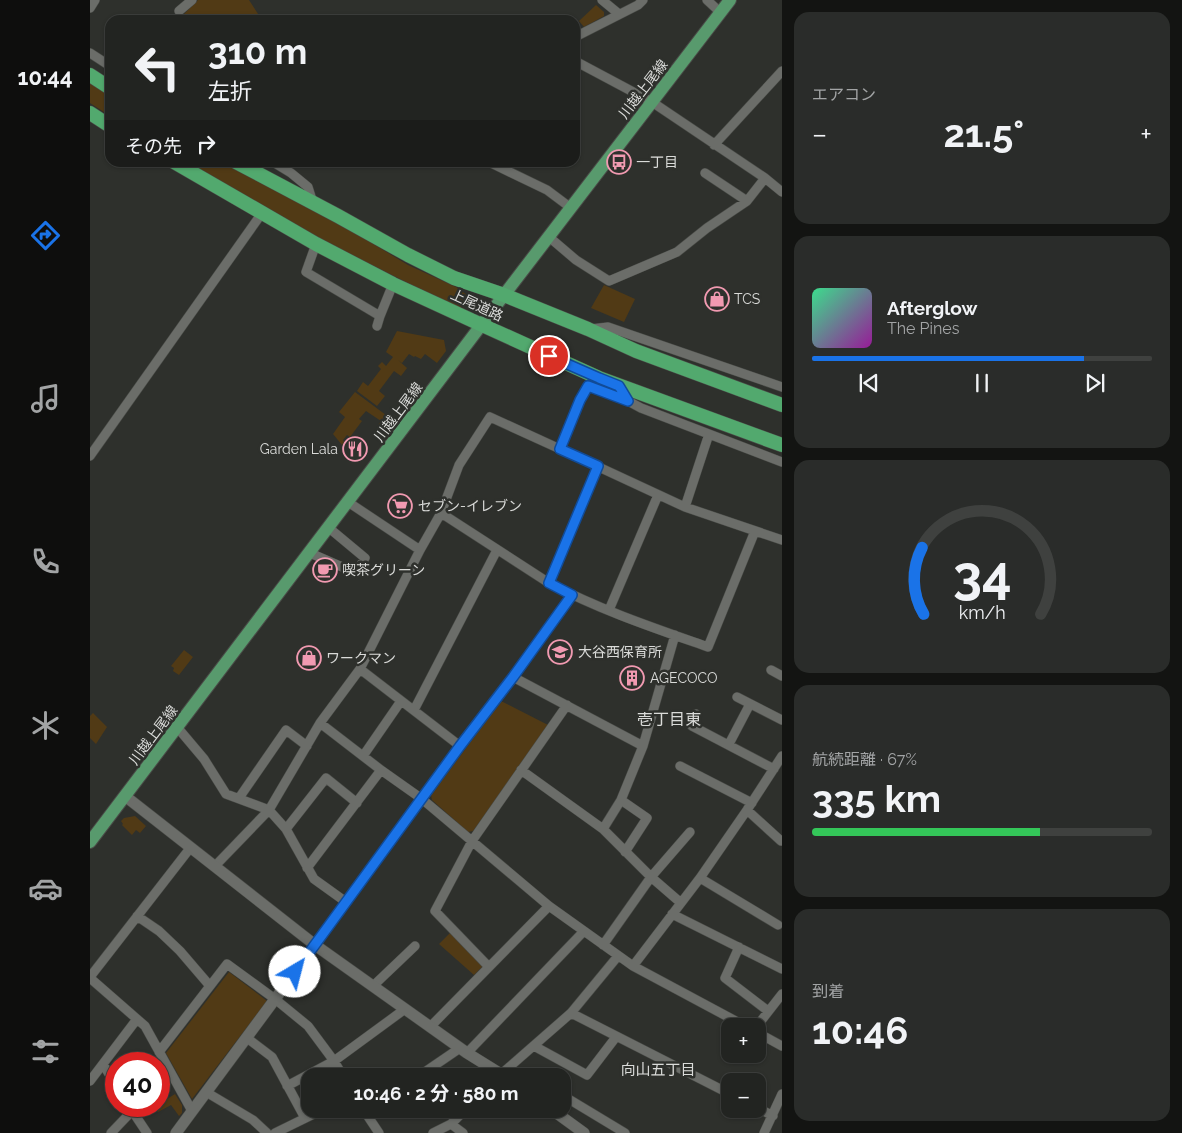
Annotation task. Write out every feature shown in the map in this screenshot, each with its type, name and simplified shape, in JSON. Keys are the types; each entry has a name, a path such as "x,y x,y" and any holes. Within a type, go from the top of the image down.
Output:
{"highway":[{"path":"90,75 105,85"},
{"path":"90,113 105,123"},
{"name":"上尾道路","path":"183,167 316,244 393,284 599,378 782,445"},
{"name":"上尾道路","path":"245,167 338,216 408,256 454,278 504,295 588,329 636,351 782,405"}],"main road":[{"name":"川越上尾線","path":"90,842 730,0"}],"street":[{"path":"90,8 95,0"},
{"path":"179,11 192,0"},
{"path":"602,0 619,14"},
{"path":"580,35 638,5 643,0"},
{"path":"707,0 721,13"},
{"path":"90,53 105,60"},
{"path":"580,64 652,102 765,178 782,192"},
{"path":"714,144 782,71"},
{"path":"281,167 308,187 313,204"},
{"path":"499,167 547,190 571,208"},
{"path":"705,173 747,201"},
{"path":"549,237 576,260 609,281 677,252 707,228 747,201 765,178"},
{"path":"90,456 262,213"},
{"path":"316,244 306,272 380,316"},
{"path":"377,326 393,284"},
{"path":"588,329 608,327 782,387"},
{"path":"560,449 580,400 588,386 782,462"},
{"path":"619,386 628,401"},
{"path":"215,866 269,810 320,723 360,669 420,550 441,513 459,465 490,418 685,507 782,540"},
{"path":"685,507 709,434"},
{"path":"549,583 598,466"},
{"path":"609,610 658,495"},
{"path":"348,502 420,550"},
{"path":"441,513 549,583 572,595 708,647 755,531"},
{"path":"310,553 356,573 365,558 329,528"},
{"path":"414,710 497,550"},
{"path":"176,1133 572,595"},
{"path":"603,829 620,800 643,746 675,635"},
{"path":"360,669 460,746"},
{"path":"771,670 782,676"},
{"path":"513,677 643,746"},
{"path":"737,697 782,720"},
{"path":"363,756 402,701"},
{"path":"729,744 750,704"},
{"path":"489,967 435,911 472,841 567,706"},
{"path":"696,714 692,726 774,769"},
{"path":"320,723 422,799 548,906 633,966 730,1018"},
{"path":"177,728 204,759 226,794 269,810 286,829 314,879 346,902"},
{"path":"238,798 286,730 307,746"},
{"path":"633,966 700,878 750,807 782,756"},
{"path":"680,766 750,807 781,840"},
{"path":"308,868 381,770"},
{"path":"522,770 603,829 650,877 681,902"},
{"path":"286,829 326,778 357,803"},
{"path":"125,796 315,946 489,1068"},
{"path":"620,800 647,818 625,852"},
{"path":"603,945 650,877 690,832"},
{"path":"191,847 90,978 145,1026 159,1052 226,964 308,1026 338,1068"},
{"path":"700,878 778,925"},
{"path":"430,1027 548,906"},
{"path":"672,914 782,969"},
{"path":"137,916 160,931 210,986"},
{"path":"434,1068 463,1051 584,931"},
{"path":"373,986 416,946"},
{"path":"739,948 725,978 768,1012"},
{"path":"510,1068 571,1013 618,956"},
{"path":"763,1018 782,994"},
{"path":"287,1086 334,1061 405,1009"},
{"path":"571,1013 721,1090"},
{"path":"90,1080 137,1019"},
{"path":"534,1046 587,1075 616,1037"},
{"path":"766,1037 782,1046"},
{"path":"246,1038 272,1057 301,1111"},
{"path":"170,1072 192,1111"},
{"path":"206,1092 253,1120 266,1133"},
{"path":"764,1133 782,1094"},
{"path":"571,1100 624,1133"},
{"path":"766,1112 773,1116"},
{"path":"111,1133 124,1117"},
{"path":"136,1117 147,1133"},
{"path":"275,1133 305,1118"},
{"path":"371,1118 379,1133"},
{"path":"433,1133 451,1124 457,1118"},
{"path":"564,1118 582,1132"},
{"path":"451,1124 463,1133"}],"shaded area":[{"path":"198,0 249,0 259,15 183,15"},
{"path":"596,5 604,12 604,16 584,27 580,20"},
{"path":"90,82 105,91 105,113 90,103"},
{"path":"196,167 236,167 357,234 408,265 456,287 471,298 463,308 448,303 326,242"},
{"path":"604,285 635,299 624,322 591,308"},
{"path":"397,331 444,340 446,351 437,363 425,354 421,359 409,354 402,363 398,360 407,368 401,376 394,371 379,391 385,396 377,406 357,391 363,382 368,386 381,369 378,366 382,362 386,366 393,357 386,352"},
{"path":"355,392 394,421 386,431 378,425 381,421 366,411 359,419 362,421 350,437 347,435 342,445 333,434 345,417 339,412"},
{"path":"184,650 193,657 179,675 173,671 174,668 171,666"},
{"path":"501,701 550,726 473,831 468,832 432,800 431,795"},
{"path":"93,713 107,727 96,744 90,738 90,716"},
{"path":"135,816 146,826 140,833 136,830 132,835 122,825 121,821 124,818"},
{"path":"451,932 482,963 482,967 474,975 439,944"},
{"path":"229,972 267,1001 192,1099 170,1060 170,1052 167,1052"},
{"path":"175,1094 182,1105 182,1113 179,1116 170,1106 170,1097"}],"place":[{"name":"一丁目","path":"619,162"},
{"name":"TCS","path":"717,299"},
{"name":"Garden Lala","path":"355,449"},
{"name":"セブン-イレブン","path":"400,506"},
{"name":"喫茶グリーン","path":"325,570"},
{"name":"大谷西保育所","path":"560,652"},
{"name":"ワークマン","path":"309,658"},
{"name":"AGECOCO","path":"632,678"}],"district":[{"name":"壱丁目東","path":"669,719"},
{"name":"向山五丁目","path":"658,1070"}],"route":[{"path":"295,972 572,595 549,583 598,466 560,449 580,400 588,386 628,401 619,386 549,356"}]}
